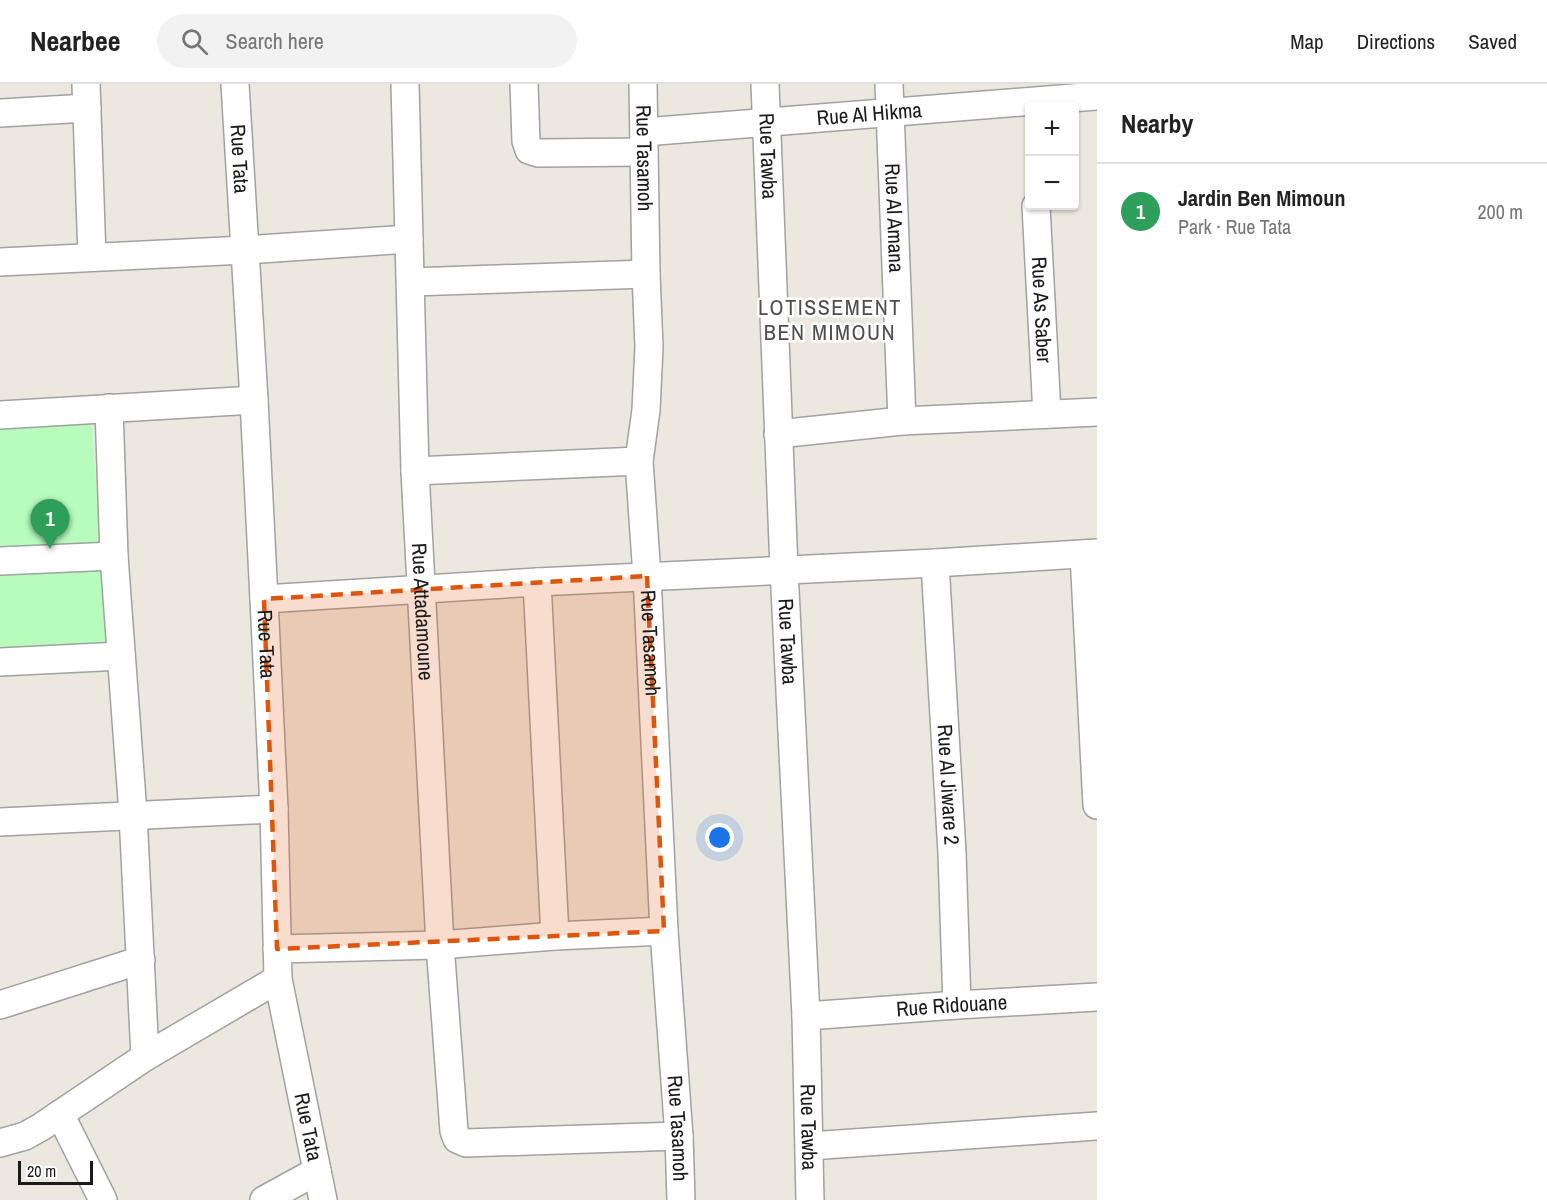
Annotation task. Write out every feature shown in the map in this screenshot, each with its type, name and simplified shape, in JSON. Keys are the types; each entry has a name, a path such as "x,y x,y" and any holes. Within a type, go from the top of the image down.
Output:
{"street":[{"name":"Rue Tata","path":"235,84 264,599 274,809 278,979 323,1200"},
{"name":"Rue Attadamoune","path":"405,84 421,590 440,945 453,1131 457,1139 466,1143 679,1136"},
{"name":"Rue Al Hikma","path":"524,84 526,141 529,150 538,153 644,142 766,123 1030,97 1097,96"},
{"name":"Rue Tasamoh","path":"643,84 649,347 646,410 639,461 681,1200"},
{"name":"Rue Tawba","path":"765,84 778,434 806,1017 810,1200"},
{"name":"Rue Al Amana","path":"889,84 902,421"},
{"path":"0,113 87,96 92,257"},
{"name":"Rue As Saber","path":"1036,210 1047,414"},
{"path":"0,262 409,239"},
{"path":"411,282 646,274"},
{"path":"0,415 254,400"},
{"path":"109,408 114,556 133,814 145,1057"},
{"path":"778,434 902,421 1097,412"},
{"path":"416,471 639,461"},
{"path":"264,599 537,582 935,563 1091,553 1097,806"},
{"path":"0,561 114,556"},
{"name":"Rue Al Jiware 2","path":"935,563 952,853 957,1005"},
{"path":"537,582 555,936"},
{"path":"0,662 121,656"},
{"path":"0,822 274,809"},
{"path":"277,949 440,945 555,936 664,931"},
{"path":"0,1005 141,960"},
{"path":"0,1143 26,1136 145,1057 278,979"},
{"name":"Rue Ridouane","path":"806,1017 1097,997"},
{"path":"60,1114 103,1200"},
{"path":"810,1146 1097,1126"},
{"path":"264,1200 317,1171"}],"highlighted area":[{"path":"647,576 664,931 277,949 264,599"}],"green space":[{"path":"92,422 109,672 0,677 0,427"}],"place":[{"name":"Jardin Ben Mimoun","path":"50,549"}],"district":[{"name":"LOTISSEMENT BEN MIMOUN","path":"830,320"}]}
